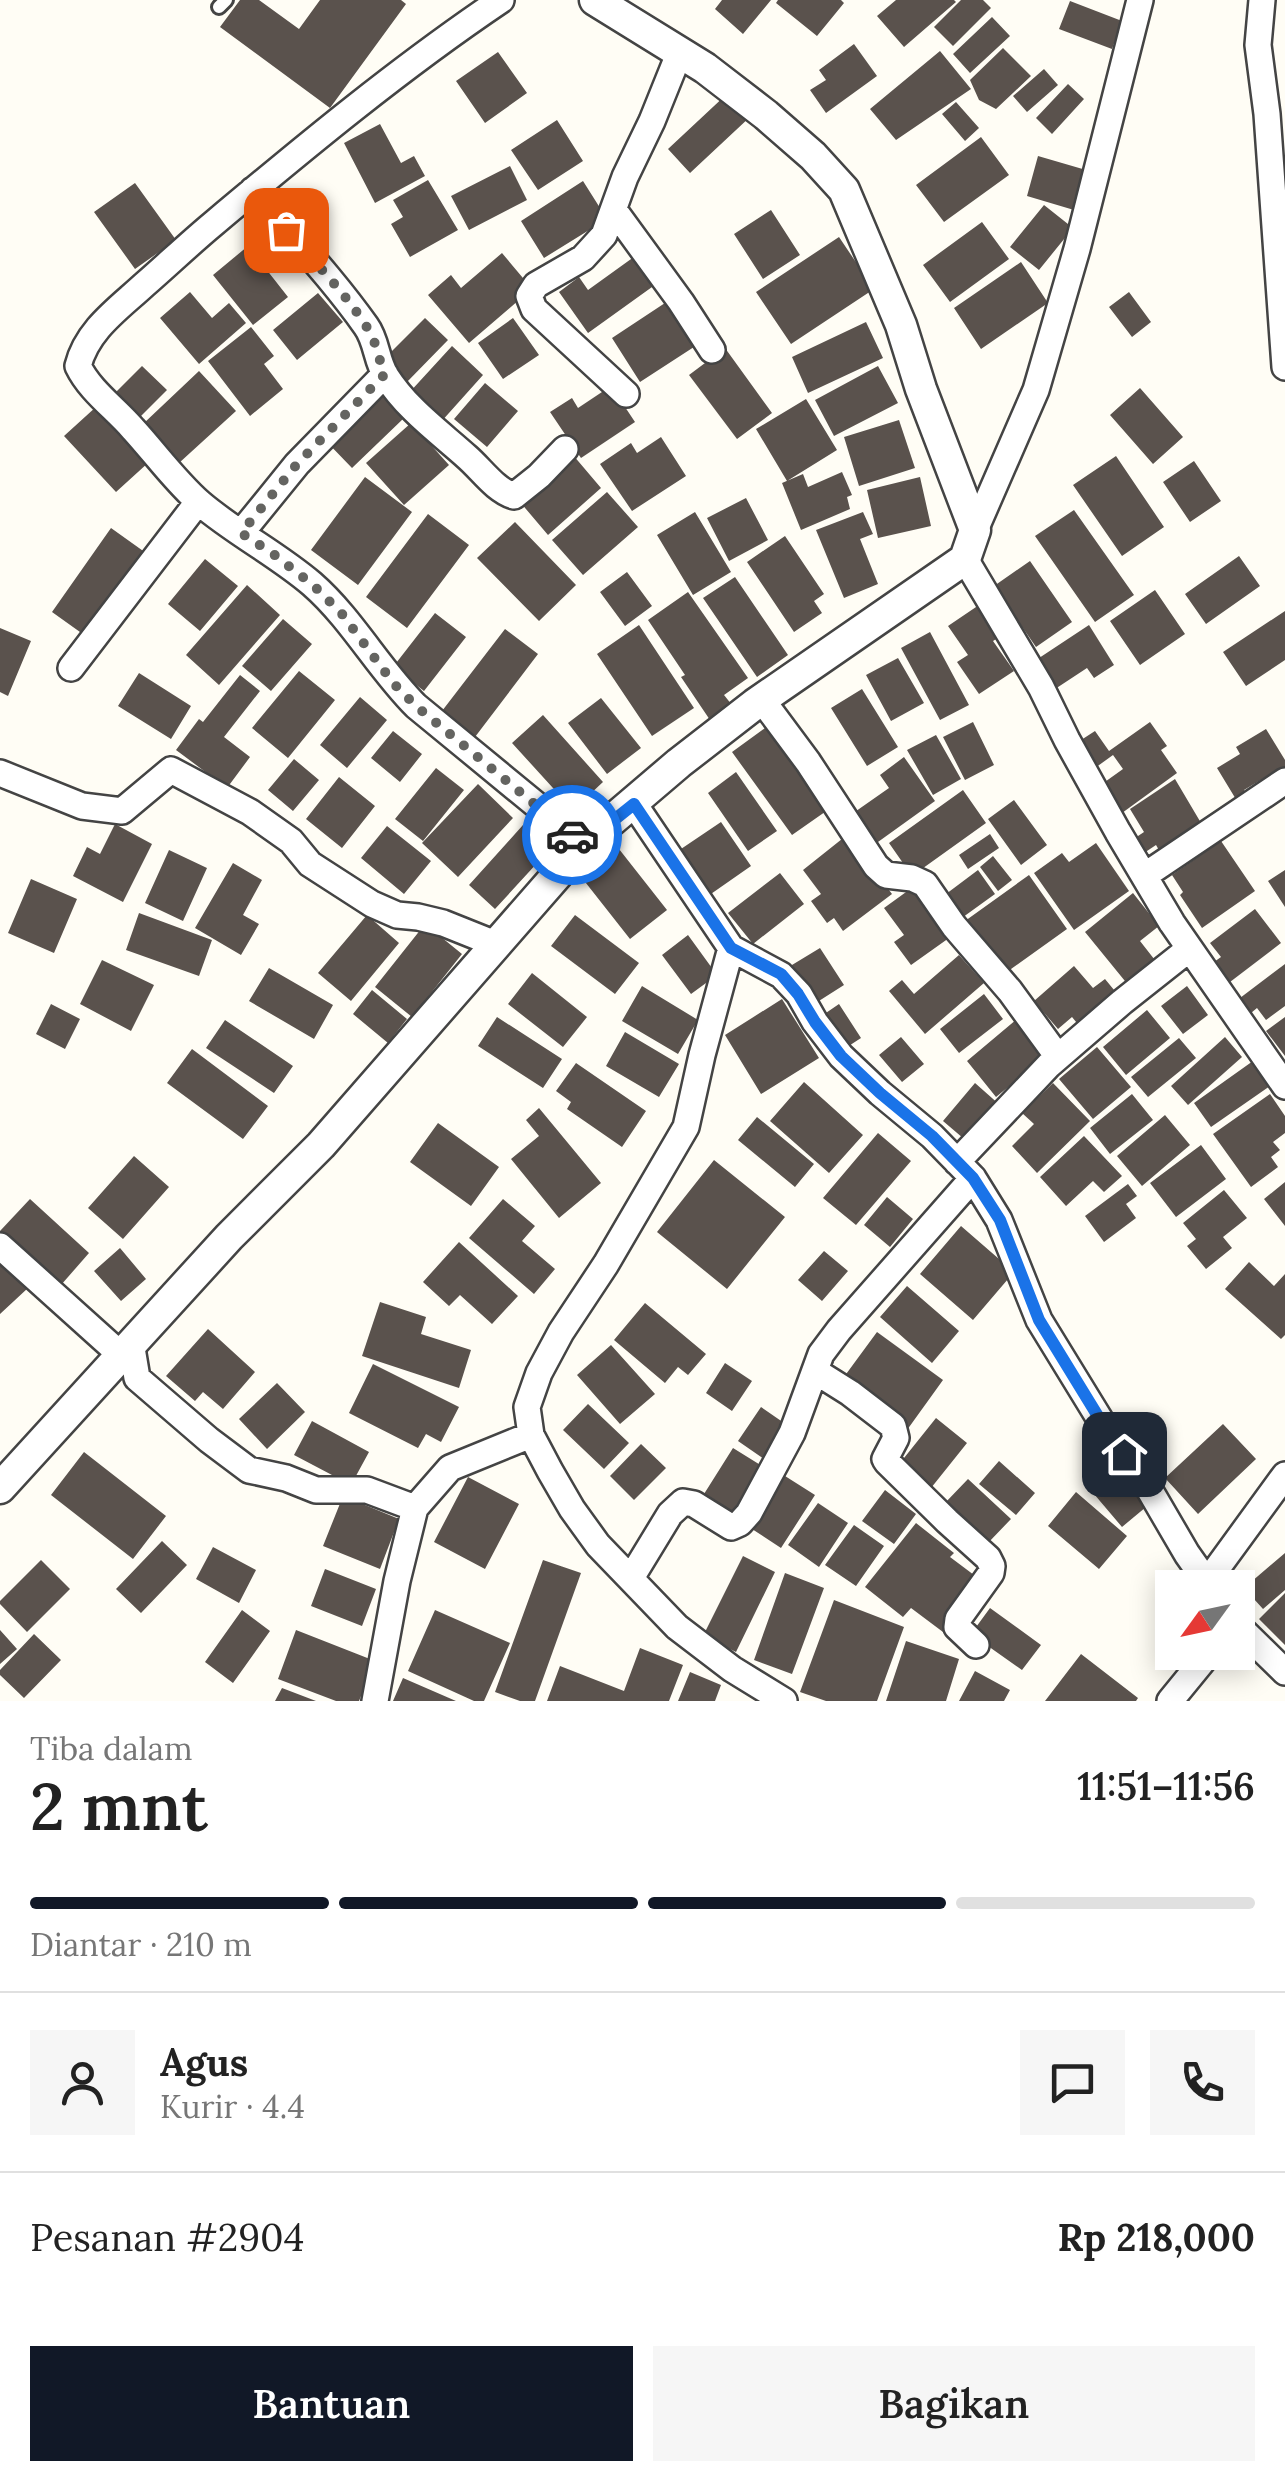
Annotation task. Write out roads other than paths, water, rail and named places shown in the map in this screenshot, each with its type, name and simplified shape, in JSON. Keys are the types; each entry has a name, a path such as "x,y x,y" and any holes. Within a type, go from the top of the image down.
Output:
{"street":[{"path":"502,0 406,69 253,190 116,309 81,353 78,366 82,376 198,502 313,585 342,614 416,706 584,844"},
{"path":"596,0 705,68 813,156 844,190 901,326 970,545 1067,740 1144,876 1285,1086"},
{"path":"0,1488 228,1237 321,1145 584,844 680,763 970,545 1036,390 1077,249 1140,0"},
{"path":"1262,0 1258,45 1267,114 1285,367"},
{"path":"626,394 534,309 529,296 536,285 582,258 604,236 625,177 679,54"},
{"path":"253,190 331,278 369,330 385,374 418,416 508,495 520,493 565,449"},
{"path":"614,210 712,350"},
{"path":"241,533 297,464 385,374"},
{"path":"70,668 198,502"},
{"path":"762,700 876,866 886,875 925,884 1058,1057"},
{"path":"0,773 82,806 122,811 171,770 250,812 292,841 310,864 372,904 498,944"},
{"path":"1144,876 1285,780"},
{"path":"634,804 731,948 781,974 841,1056 965,1170 1000,1220 1039,1320 1198,1570"},
{"path":"731,948 686,1127 606,1264 561,1332 526,1408 531,1436 598,1545 677,1626 732,1669 784,1701"},
{"path":"631,1578 670,1514 683,1502 694,1504 731,1526 740,1524 792,1433 821,1354 839,1330 1058,1057 1190,949"},
{"path":"0,1246 126,1348 136,1378 249,1470 316,1490 367,1490 414,1508"},
{"path":"815,1371 893,1426 896,1438 887,1462 988,1558 990,1573 958,1618 957,1627 976,1645"},
{"path":"375,1701 414,1508 450,1468 531,1436"},
{"path":"1219,1570 1285,1475"},
{"path":"1255,1643 1285,1672"},
{"path":"1170,1701 1195,1670"}]}
